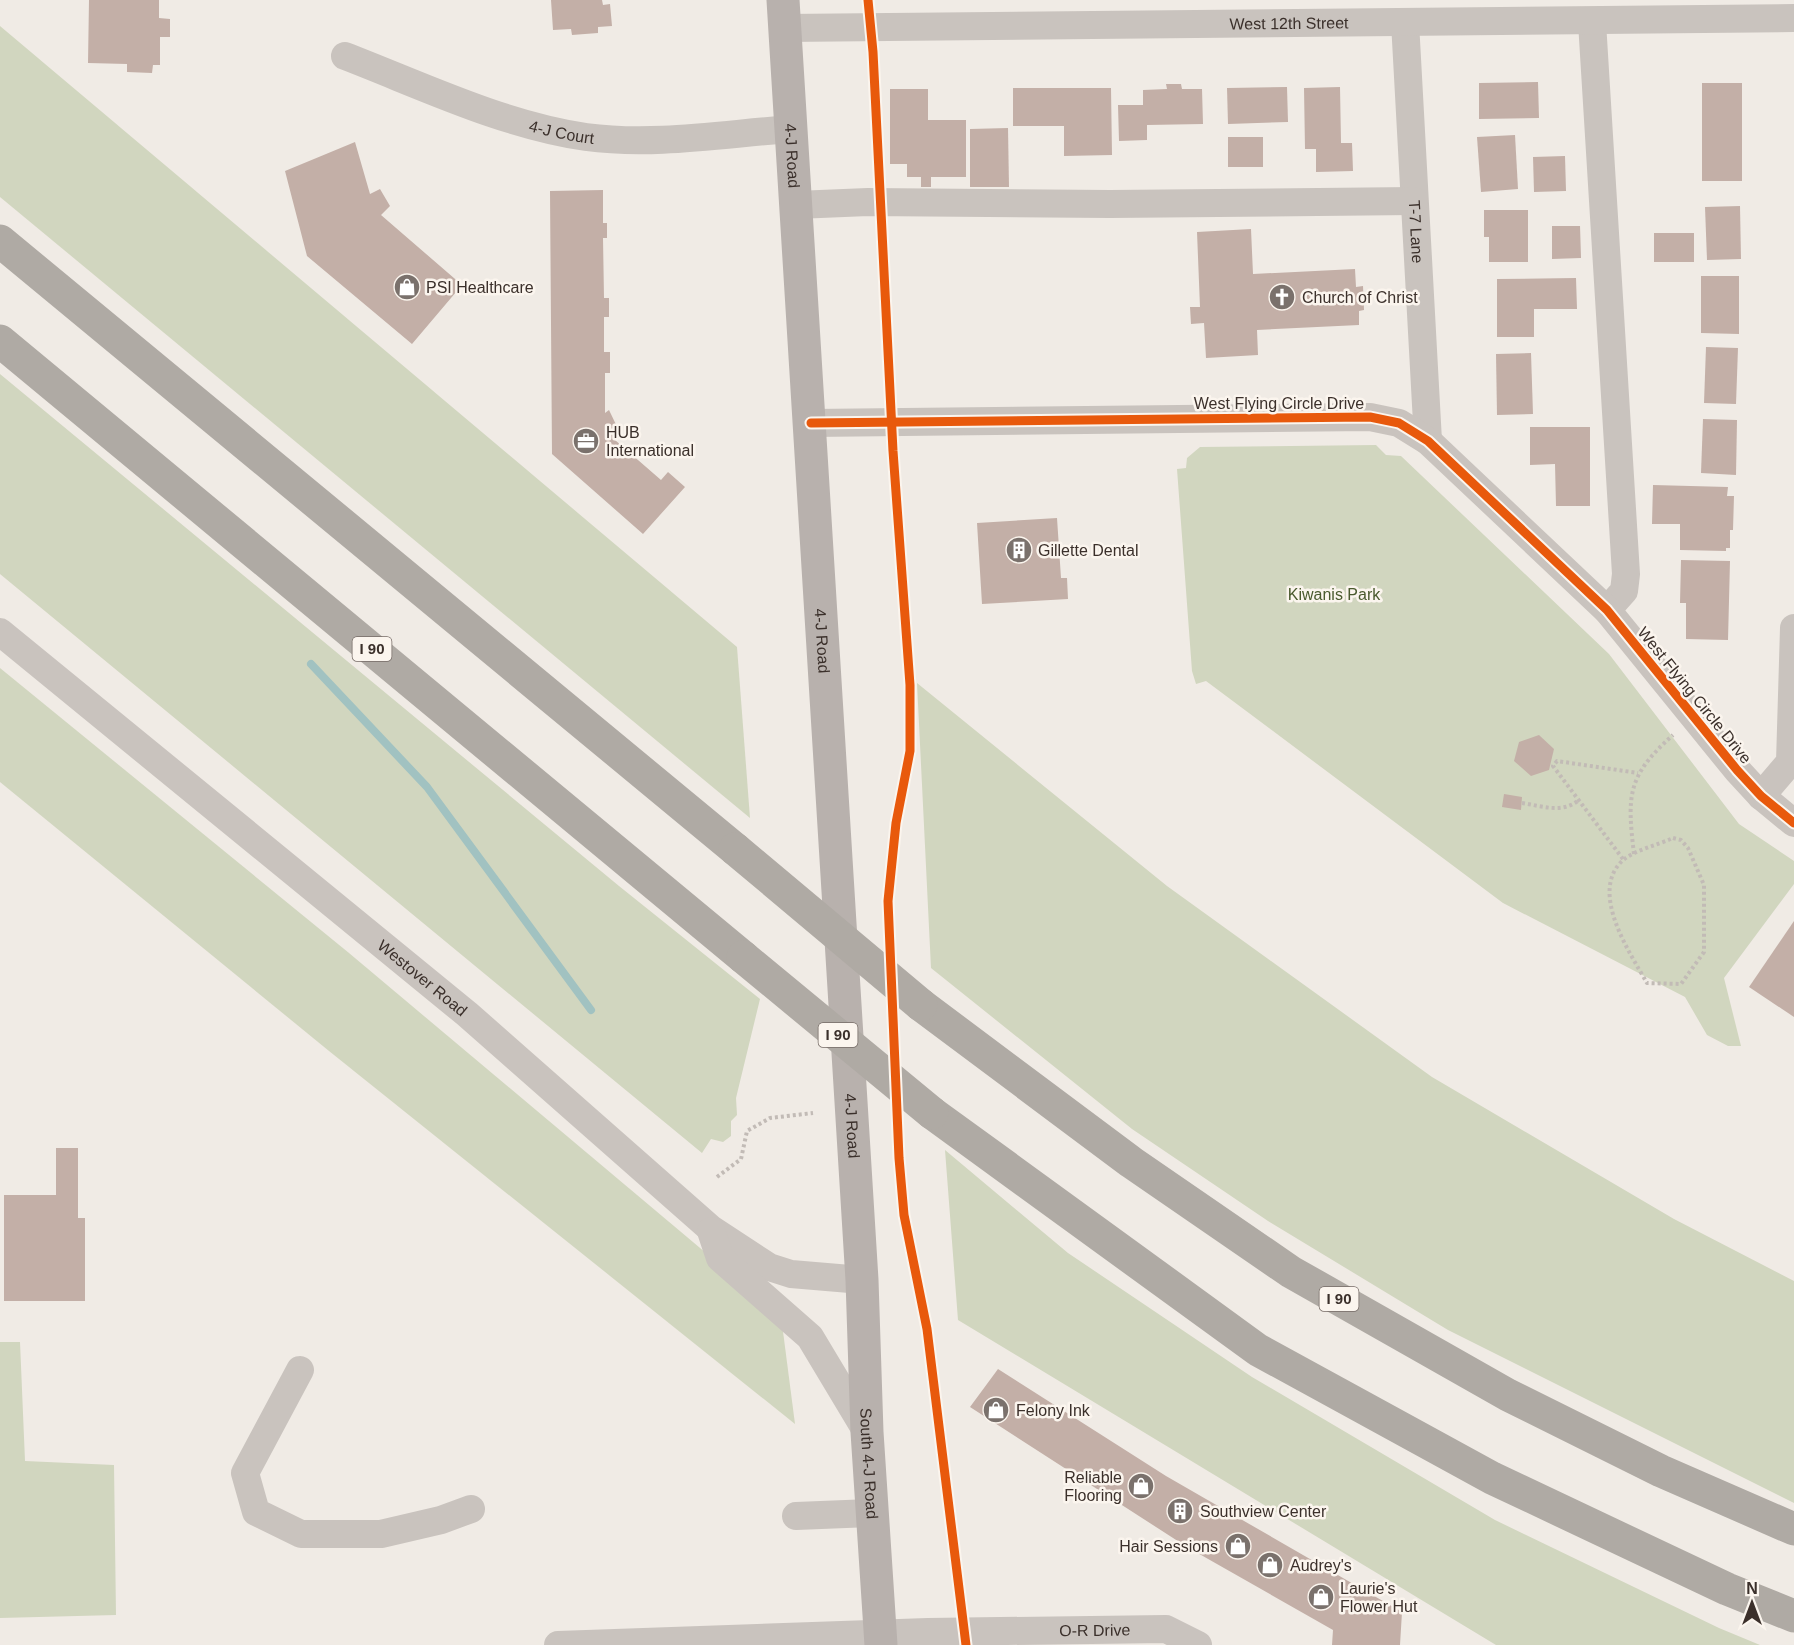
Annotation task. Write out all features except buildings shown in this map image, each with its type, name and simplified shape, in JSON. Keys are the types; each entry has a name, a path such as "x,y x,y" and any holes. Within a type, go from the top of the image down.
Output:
{"highway":[{"name":"I 90","path":"0,241 921,1005 1131,1162 1291,1272 1508,1395 1661,1472 1794,1529"},
{"name":"I 90","path":"0,341 932,1113 1258,1350 1492,1479 1727,1588 1794,1616"}],"main road":[{"name":"4-J Road","path":"784,14 862,1280"},
{"name":"South 4-J Road","path":"862,1280 871,1514 881,1639"}],"street":[{"name":"West 12th Street","path":"784,14 1405,22 1487,10 1592,22 1794,18"},
{"name":"T-7 Lane","path":"1405,22 1428,441"},
{"path":"1592,22 1626,574 1624,591 1607,610"},
{"name":"4-J Court","path":"345,56 519,123 587,137 655,141 791,129"},
{"path":"796,205 867,202 1110,204 1414,201"},
{"name":"West Flying Circle Drive","path":"811,423 1370,417 1400,423 1428,441 1607,610 1737,770 1761,796 1794,823"},
{"path":"1761,796 1790,762 1794,628"},
{"name":"Westover Road","path":"0,632 467,1014 711,1229 769,1268 791,1274 862,1280"},
{"path":"711,1229 720,1258 810,1337 867,1432"},
{"path":"300,1370 245,1473 256,1512 301,1534 381,1534 441,1520 471,1509"},
{"path":"796,1516 871,1514"},
{"name":"O-R Drive","path":"558,1645 881,1639 1166,1629 1198,1645"}],"path":[{"path":"1634,854 1630,798 1638,772 1653,753 1673,735"},
{"path":"1623,860 1553,766 1557,761 1638,772"},
{"path":"1522,803 1560,809 1572,806 1579,800"},
{"path":"1673,838 1681,840 1688,848 1704,885 1704,952 1681,984 1647,983 1615,928 1610,890 1614,872 1623,860 1634,854 1673,838"},
{"path":"717,1178 741,1159 747,1131 770,1118 813,1113"}],"green space":[{"path":"0,26 737,647 750,818 0,197"},
{"path":"0,374 619,886 760,999 736,1098 737,1115 731,1121 731,1136 723,1142 711,1139 702,1153 0,574"},
{"name":"Kiwanis Park","path":"1376,445 1386,455 1401,456 1609,654 1739,824 1794,861 1794,884 1724,978 1741,1046 1728,1046 1707,1035 1685,997 1503,903 1206,681 1196,684 1192,671 1177,469 1186,468 1187,458 1200,447"},
{"path":"0,668 349,953 781,1316 795,1424 329,1051 0,782"},
{"path":"917,683 1167,886 1432,1077 1674,1219 1794,1281 1794,1503 1448,1330 1268,1221 1132,1129 931,968"},
{"path":"945,1150 1068,1253 1252,1377 1495,1520 1719,1628 1760,1645 1496,1645 958,1320"},
{"path":"0,1342 20,1342 25,1461 114,1465 116,1615 0,1618"}],"waterway":[{"path":"311,664 427,787 591,1010"}],"cycle path":[{"path":"868,0 873,52 893,451 910,685 910,751 896,823 888,901 899,1158 904,1215 927,1329 966,1645"},
{"path":"811,423 1370,417 1399,423 1428,441 1607,610 1737,770 1761,796 1794,823"}],"place":[{"name":"PSI Healthcare","path":"407,287"},
{"name":"Church of Christ","path":"1282,297"},
{"name":"HUB International","path":"586,441"},
{"name":"Gillette Dental","path":"1019,550"},
{"name":"Felony Ink","path":"996,1410"},
{"name":"Reliable Flooring","path":"1141,1486"},
{"name":"Southview Center","path":"1180,1511"},
{"name":"Hair Sessions","path":"1238,1546"},
{"name":"Audrey's","path":"1270,1565"},
{"name":"Laurie's Flower Hut","path":"1321,1597"}]}
